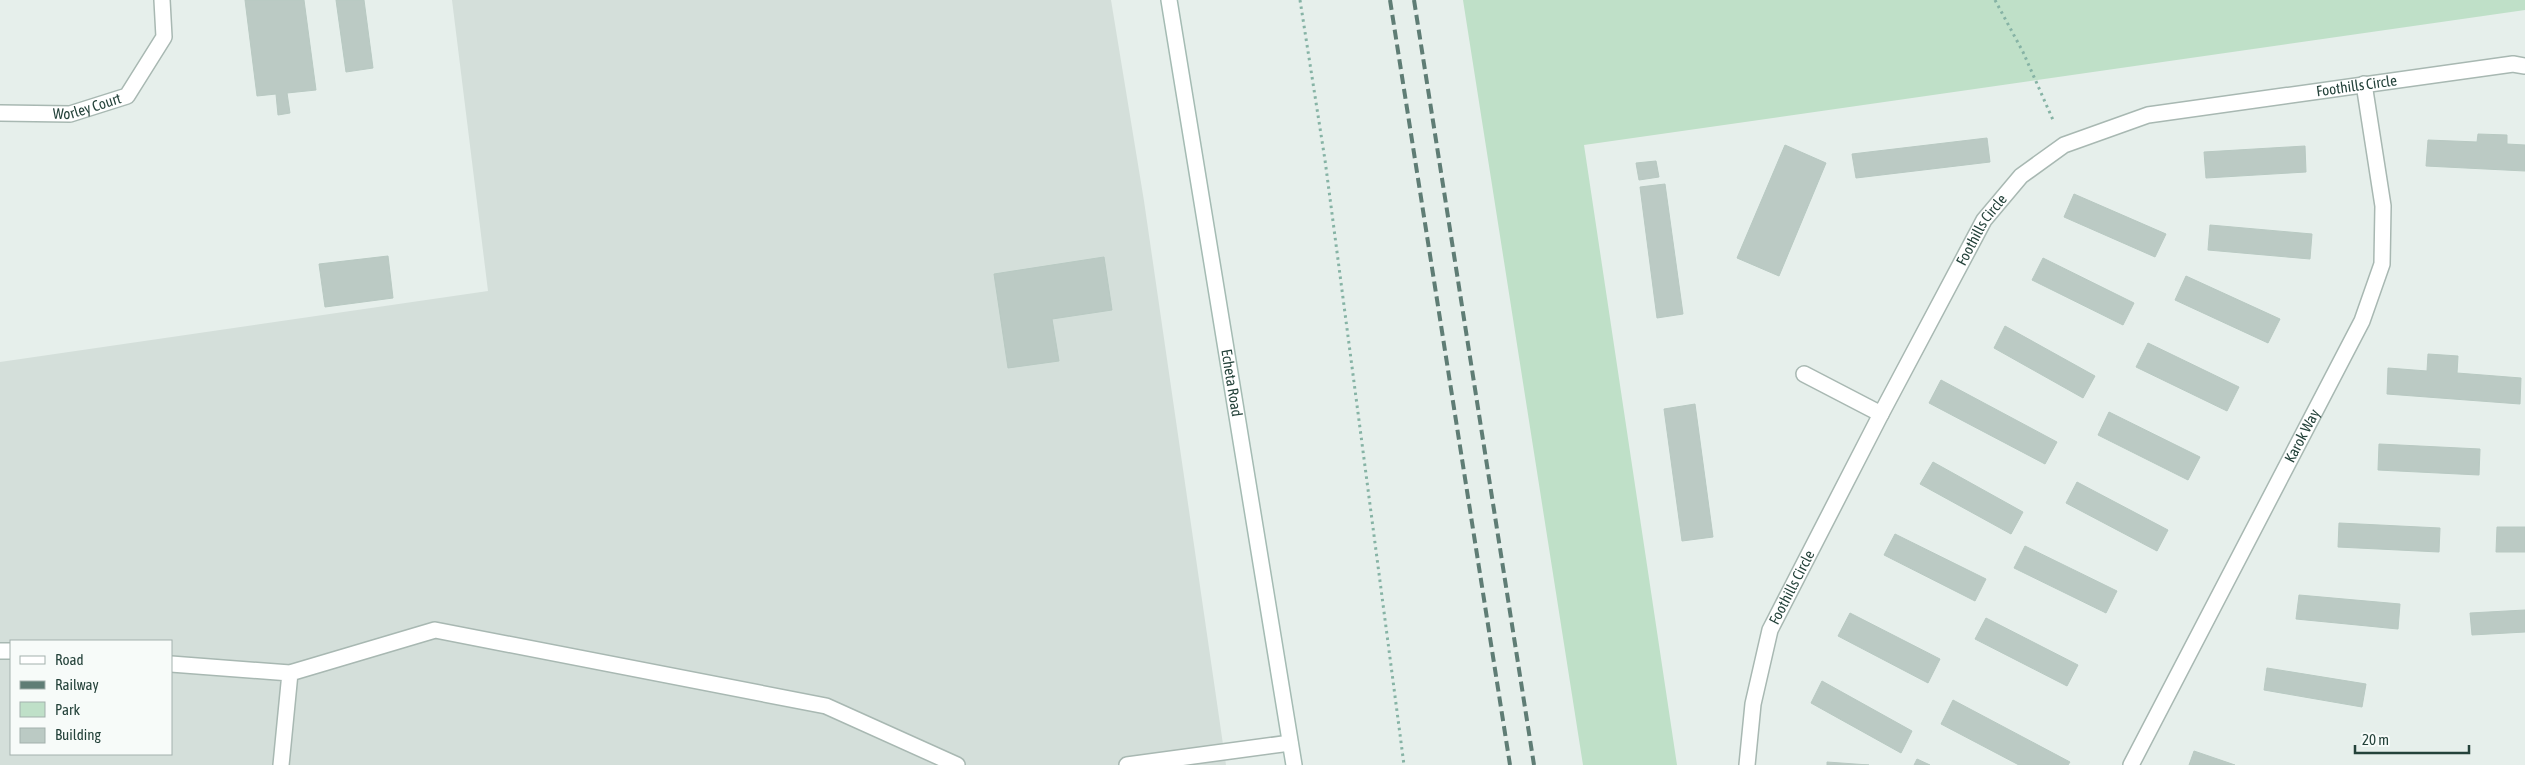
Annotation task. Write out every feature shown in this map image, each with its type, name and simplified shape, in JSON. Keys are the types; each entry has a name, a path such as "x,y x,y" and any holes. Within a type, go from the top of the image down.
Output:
{"street":[{"name":"Worley Court","path":"0,113 70,114 127,96 164,37 162,0"},
{"name":"Echeta Road","path":"1169,0 1294,765"},
{"name":"Foothills Circle","path":"1747,765 1752,704 1770,630 1881,414 1984,220 2021,176 2064,145 2148,115 2513,64 2525,66"},
{"name":"Karok Way","path":"2131,765 2362,321 2382,264 2383,206 2364,84"},
{"path":"1804,374 1881,414"},
{"path":"172,664 290,673 435,630 826,706 957,765"},
{"path":"280,765 290,673"},
{"path":"1127,765 1290,743"}],"path":[{"path":"1300,0 1325,160 1404,765"},
{"path":"1995,0 2022,52 2064,145"}],"shaded area":[{"path":"452,0 1111,0 1144,201 1226,765 0,765 0,362 488,291"}],"green space":[{"path":"1463,0 2525,0 2525,10 1584,145 1677,765 1583,765"}],"building":[{"path":"245,0 304,0 316,90 287,93 290,113 278,115 276,94 257,96"},
{"path":"336,0 364,0 373,68 346,72"},
{"path":"2478,134 2507,135 2507,144 2525,145 2525,171 2426,166 2428,140 2477,142"},
{"path":"1987,138 1990,162 1856,178 1852,154"},
{"path":"1785,145 1826,163 1779,276 1737,258"},
{"path":"2305,146 2306,172 2206,178 2204,152"},
{"path":"1656,161 1659,177 1639,180 1636,163"},
{"path":"1665,184 1683,314 1657,318 1640,187"},
{"path":"2074,194 2166,234 2155,257 2064,217"},
{"path":"2210,225 2312,234 2310,259 2208,250"},
{"path":"388,256 393,298 325,307 319,264"},
{"path":"1104,257 1112,310 1052,319 1059,361 1008,368 994,274"},
{"path":"2043,258 2134,303 2123,325 2032,280"},
{"path":"2186,276 2280,319 2268,343 2175,300"},
{"path":"2005,326 2095,376 2083,398 1994,348"},
{"path":"2148,343 2239,387 2227,411 2136,367"},
{"path":"2428,354 2458,356 2457,373 2521,378 2520,404 2387,394 2388,368 2427,371"},
{"path":"1941,380 2057,442 2045,464 1929,403"},
{"path":"1695,404 1713,537 1682,541 1664,409"},
{"path":"2109,412 2200,457 2188,480 2098,435"},
{"path":"2379,444 2480,449 2479,475 2378,470"},
{"path":"1933,462 2023,512 2011,534 1920,484"},
{"path":"2077,482 2168,530 2157,551 2066,503"},
{"path":"2339,523 2440,528 2439,552 2338,547"},
{"path":"2497,527 2525,527 2525,552 2496,552"},
{"path":"1895,534 1986,579 1975,601 1884,555"},
{"path":"2025,546 2117,591 2106,613 2014,568"},
{"path":"2299,595 2400,604 2398,629 2296,619"},
{"path":"2525,610 2525,632 2472,635 2470,613"},
{"path":"1850,613 1940,659 1928,683 1838,636"},
{"path":"1986,618 2078,665 2067,686 1975,639"},
{"path":"2267,668 2366,684 2362,707 2264,690"},
{"path":"1822,681 1912,731 1901,753 1811,703"},
{"path":"1953,700 2070,762 2068,765 2019,765 1941,724"},
{"path":"2194,751 2235,765 2189,765"},
{"path":"1917,759 1930,765 1914,765"},
{"path":"1827,762 1869,765 1827,765"}],"railway":[{"path":"1390,0 1510,765"},
{"path":"1414,0 1534,765"}]}
